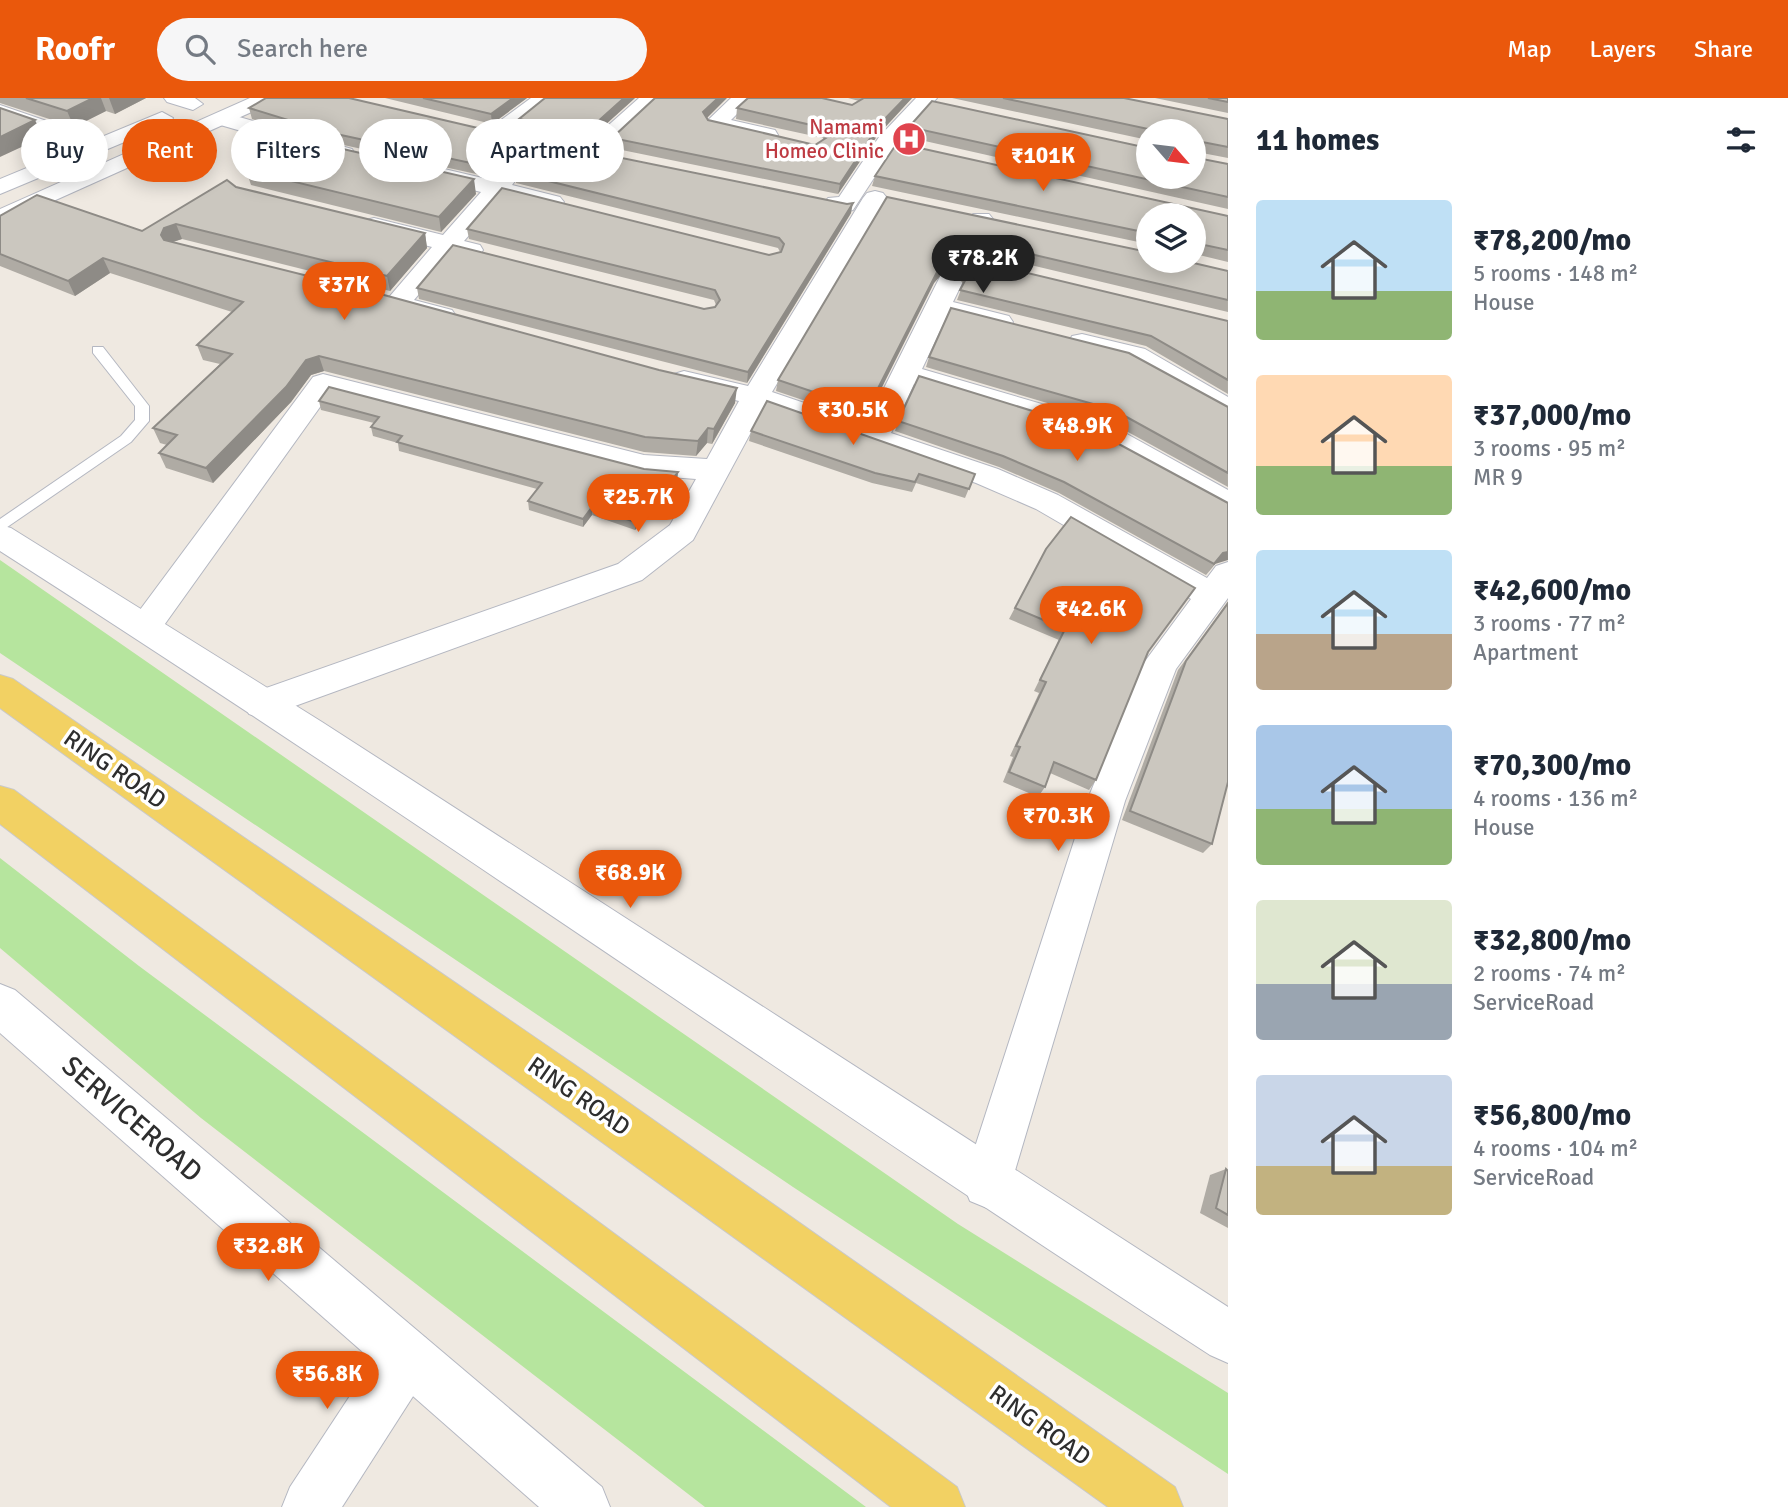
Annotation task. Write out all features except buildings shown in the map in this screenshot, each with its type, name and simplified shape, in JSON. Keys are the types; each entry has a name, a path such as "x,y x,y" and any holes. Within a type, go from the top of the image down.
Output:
{"main road":[{"name":"RING ROAD","path":"0,688 569,1088 1155,1507"},
{"path":"0,802 937,1507"}],"street":[{"path":"0,218 267,98"},
{"path":"517,119 544,98"},
{"path":"622,119 650,98"},
{"path":"743,98 716,123 790,140"},
{"path":"108,141 191,100"},
{"path":"262,704 630,572 682,532 756,396 877,197 887,142 926,100 951,107"},
{"path":"0,111 22,119"},
{"path":"225,119 324,150 359,158"},
{"path":"887,142 914,148"},
{"path":"0,187 21,178"},
{"path":"452,178 574,207"},
{"path":"397,303 501,182"},
{"path":"819,200 845,205 877,197"},
{"path":"954,214 1008,225"},
{"path":"875,436 981,219"},
{"path":"355,221 488,254"},
{"path":"962,259 989,265"},
{"path":"370,296 462,321"},
{"path":"937,306 1030,329"},
{"path":"1056,336 1135,355 1228,409"},
{"path":"906,373 1097,430 1228,503"},
{"path":"656,374 756,396 987,476 1219,584 1161,664 1106,801 986,1184"},
{"path":"145,626 323,383 644,465 716,470"},
{"path":"0,536 145,626 986,1184 1228,1337"},
{"name":"SERVICEROAD","path":"3,1015 582,1507"},
{"path":"310,1507 407,1357"}],"lane":[{"path":"0,527 126,439 142,422 142,406 99,350"}],"green space":[{"path":"0,560 958,1224 1228,1393 1228,1474 793,1187 0,653"},
{"path":"0,858 139,966 866,1507 705,1507 201,1118 0,948"}],"place":[{"name":"Namami Homeo Clinic","path":"909,139"}]}
